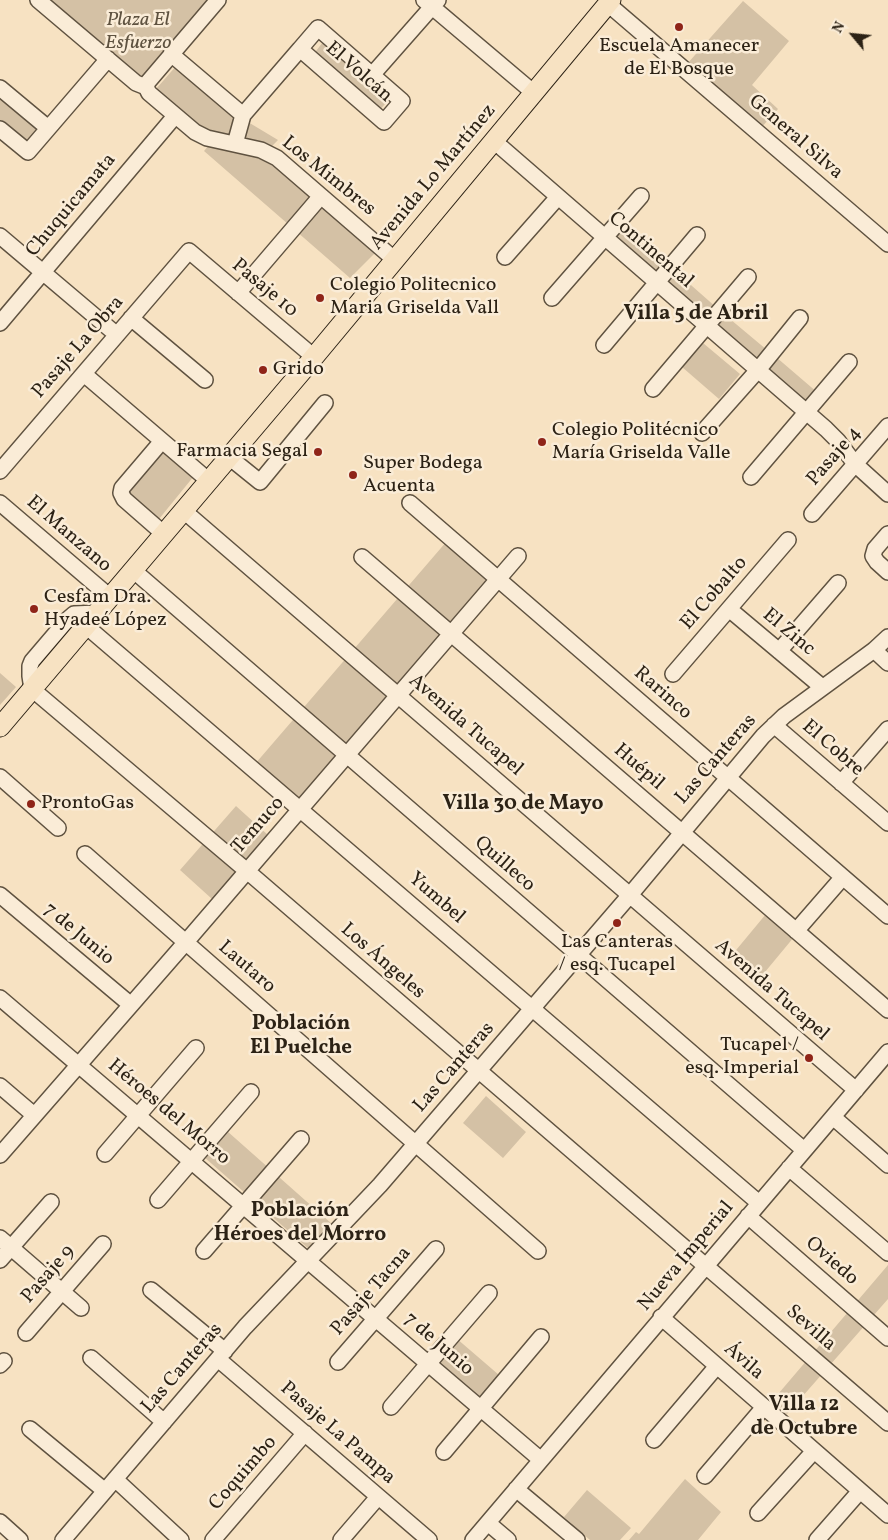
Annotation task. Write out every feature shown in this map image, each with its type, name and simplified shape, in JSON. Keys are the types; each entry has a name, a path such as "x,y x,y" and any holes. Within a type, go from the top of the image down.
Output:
{"main road":[{"name":"Avenida Lo Martínez","path":"0,727 314,357 610,2"}],"street":[{"name":"Los Mimbres","path":"38,0 136,83 146,88 149,93 199,135 261,150 277,158 395,260"},
{"path":"146,88 146,84 218,0"},
{"path":"431,2 534,93"},
{"name":"El Volcán","path":"372,75 431,2"},
{"name":"General Silva","path":"610,2 888,244"},
{"name":"El Volcán","path":"236,144 243,115 318,28 402,102 384,122 300,49"},
{"path":"171,54 243,115"},
{"path":"0,129 28,152 108,59"},
{"path":"0,88 48,128"},
{"name":"Chuquicamata","path":"0,323 175,116"},
{"name":"Continental","path":"494,141 832,435 855,464 888,494"},
{"path":"238,293 321,196"},
{"path":"552,298 642,196"},
{"path":"506,257 558,197"},
{"path":"604,345 697,235"},
{"path":"0,236 117,335"},
{"name":"Pasaje 10","path":"189,251 314,357"},
{"name":"Pasaje La Obra","path":"0,471 189,251"},
{"path":"653,389 748,277"},
{"path":"131,318 205,380"},
{"path":"702,433 758,370 800,318"},
{"path":"751,477 849,362"},
{"path":"84,374 209,481"},
{"path":"229,457 260,482 324,403"},
{"name":"Pasaje 4","path":"812,514 888,426"},
{"path":"162,441 122,488 121,494 124,499 164,534"},
{"name":"El Manzano","path":"0,503 110,597"},
{"name":"Rarinco","path":"410,503 888,916"},
{"name":"Avenida Tucapel","path":"184,511 856,1090"},
{"path":"888,534 873,556 888,572"},
{"name":"El Cobalto","path":"673,674 788,540"},
{"name":"Temuco","path":"3,1146 32,1118 186,942 518,556"},
{"name":"Huépil","path":"362,557 888,1010"},
{"name":"Quilleco","path":"133,570 804,1150"},
{"path":"779,651 838,583"},
{"name":"El Zinc","path":"729,609 822,687"},
{"name":"Yumbel","path":"91,620 300,809 759,1203"},
{"name":"Las Canteras","path":"63,1540 258,1313 363,1204 416,1144 774,725 822,687 874,650 888,637"},
{"path":"874,650 888,663"},
{"name":"Los Ángeles","path":"32,689 705,1266"},
{"name":"El Cobre","path":"774,725 888,822"},
{"path":"841,783 888,729"},
{"path":"0,777 58,828"},
{"name":"Lautaro","path":"86,854 538,1251"},
{"path":"796,931 843,877"},
{"name":"7 de Junio","path":"0,895 131,1005"},
{"name":"Héroes del Morro","path":"0,998 309,1260"},
{"path":"105,1154 196,1048"},
{"name":"Nueva Imperial","path":"473,1540 888,1052"},
{"path":"0,1086 32,1118"},
{"path":"158,1200 251,1092"},
{"path":"832,1117 888,1165"},
{"path":"204,1251 301,1139"},
{"path":"789,1168 888,1254"},
{"path":"0,1260 5,1243 51,1202"},
{"name":"Oviedo","path":"748,1216 888,1338"},
{"path":"5,1243 81,1308"},
{"name":"Pasaje 9","path":"26,1333 104,1244"},
{"name":"Pasaje Tacna","path":"338,1362 436,1249"},
{"name":"7 de Junio","path":"309,1260 542,1460"},
{"name":"Sevilla","path":"705,1266 888,1423"},
{"name":"Pasaje La Pampa","path":"151,1290 305,1433 429,1540"},
{"path":"391,1407 489,1293"},
{"name":"Ávila","path":"662,1317 888,1515"},
{"path":"444,1452 541,1337"},
{"path":"91,1358 164,1422"},
{"path":"654,1440 717,1366"},
{"path":"705,1476 764,1407"},
{"path":"30,1429 110,1485 181,1540"},
{"name":"Coquimbo","path":"213,1540 305,1433"},
{"path":"758,1513 814,1451"},
{"path":"516,1489 577,1540"},
{"path":"817,1540 860,1490"},
{"path":"341,1540 378,1496"},
{"path":"0,1522 20,1540"},
{"path":"488,1523 508,1540"}],"green space":[{"name":"Plaza El Esfuerzo","path":"51,0 208,0 142,78"},
{"path":"743,1 789,41 752,85 778,109 760,129 687,64"},
{"path":"326,38 392,96 378,112 313,55"},
{"path":"177,65 238,116 278,140 271,147 207,131 156,89"},
{"path":"0,88 48,128 28,152 0,129"},
{"path":"209,145 235,147 272,164 376,252 350,278 204,151"},
{"path":"622,226 667,265 657,277 612,239"},
{"path":"675,271 717,308 707,320 665,283"},
{"path":"724,314 767,350 757,361 714,325"},
{"path":"703,343 740,374 719,399 682,367"},
{"path":"776,357 818,393 808,405 766,369"},
{"path":"162,451 194,476 159,519 127,494"},
{"path":"447,541 490,579 301,805 255,764"},
{"path":"0,673 16,687 0,705"},
{"path":"236,806 268,835 212,899 180,870"},
{"path":"766,914 794,937 760,978 732,955"},
{"path":"486,1096 526,1132 503,1158 463,1123"},
{"path":"227,1131 332,1224 309,1249 204,1157"},
{"path":"888,1265 888,1299 787,1414 773,1400"},
{"path":"456,1338 499,1375 480,1398 437,1361"},
{"path":"685,1479 721,1512 698,1540 629,1540 636,1532 639,1534"},
{"path":"587,1490 631,1528 620,1540 590,1540 564,1517"}],"place":[{"name":"Escuela Amanecer de El Bosque","path":"679,27"},
{"name":"Colegio Politecnico Maria Griselda Vall","path":"320,298"},
{"name":"Grido","path":"263,370"},
{"name":"Colegio Politécnico María Griselda Valle","path":"542,442"},
{"name":"Farmacia Segal","path":"318,452"},
{"name":"Super Bodega Acuenta","path":"353,475"},
{"name":"Cesfam Dra. Hyadeé López","path":"34,609"},
{"name":"ProntoGas","path":"31,804"},
{"name":"Las Canteras / esq. Tucapel","path":"617,923"},
{"name":"Tucapel / esq. Imperial","path":"809,1058"}],"district":[{"name":"Villa 5 de Abril","path":"696,315"},
{"name":"Villa 30 de Mayo","path":"523,805"},
{"name":"Población El Puelche","path":"301,1037"},
{"name":"Población Héroes del Morro","path":"300,1224"},
{"name":"Villa 12 de Octubre","path":"804,1418"}]}
